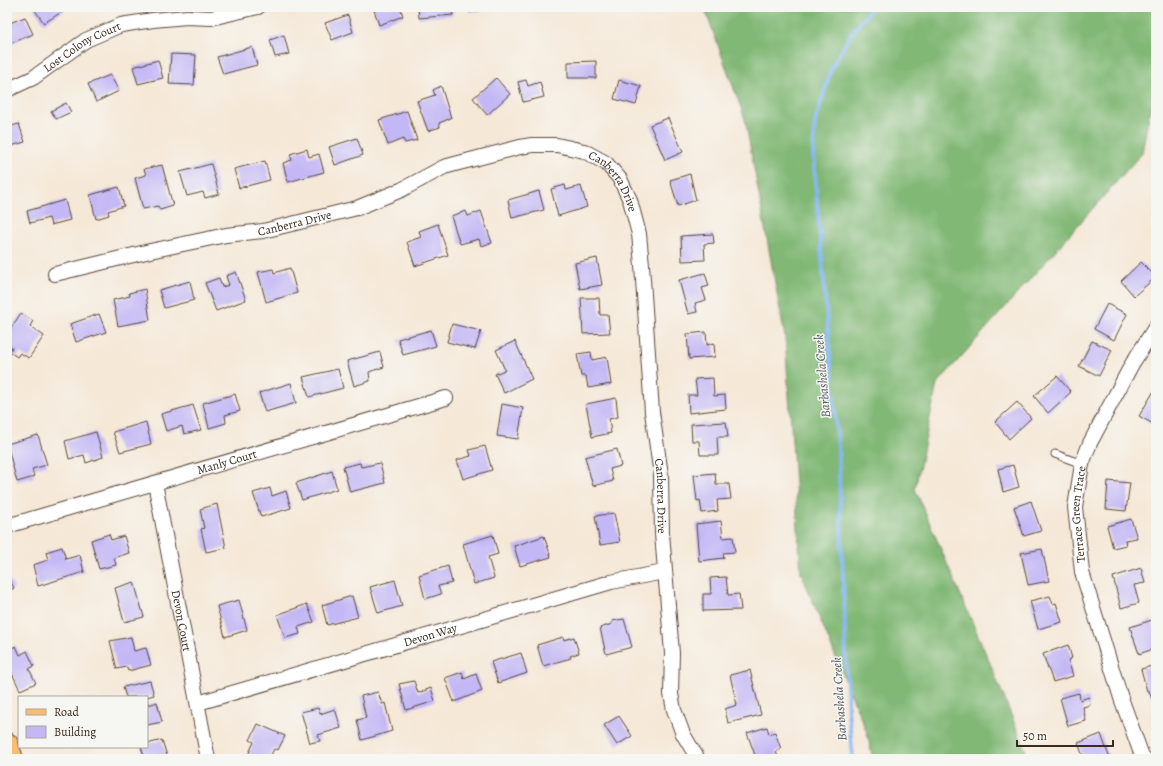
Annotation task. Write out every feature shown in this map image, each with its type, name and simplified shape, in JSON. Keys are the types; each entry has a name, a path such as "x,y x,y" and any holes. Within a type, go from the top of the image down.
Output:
{"main road":[{"path":"7,744 12,759"}],"street":[{"name":"Lost Colony Court","path":"7,90 33,78 86,40 120,25 186,17 211,18 258,7"},
{"name":"Canberra Drive","path":"55,274 150,251 226,235 263,231 358,208 401,190 437,171 455,164 520,147 532,145 557,145 584,151 606,163 620,179 630,200 639,234 652,412 661,475 661,528 672,653 671,694 674,710 683,734 698,759"},
{"name":"Terrace Green Trace","path":"1145,759 1142,756 1121,698 1082,572 1074,506 1082,464 1090,443 1132,364 1156,326"},
{"name":"Manly Court","path":"7,526 446,398"},
{"name":"Devon Court","path":"155,483 208,759"},
{"name":"Devon Way","path":"198,703 611,582 664,572"}],"lane":[{"path":"1055,454 1082,464"}],"green space":[{"path":"704,7 1156,7 1156,76 1142,153 937,384 915,489 992,668 1029,759 873,759 867,733 801,573 785,337 745,119"}],"building":[{"path":"37,7 62,7 65,10 44,23 34,9"},
{"path":"373,7 400,7 403,16 379,25"},
{"path":"418,7 452,7 453,15 419,18"},
{"path":"469,7 503,7 503,8 469,12"},
{"path":"348,15 353,32 332,40 325,23"},
{"path":"25,17 33,34 7,45 7,24"},
{"path":"284,35 289,54 275,57 270,40"},
{"path":"252,47 257,65 223,74 217,57"},
{"path":"171,54 196,55 194,85 169,84"},
{"path":"158,60 163,78 138,84 133,67"},
{"path":"596,61 596,78 568,78 568,62"},
{"path":"110,75 119,91 96,102 88,84"},
{"path":"496,78 510,94 487,115 473,98"},
{"path":"526,80 528,86 540,82 544,97 523,102 518,82"},
{"path":"619,80 641,86 636,105 614,99"},
{"path":"441,86 451,118 439,123 440,127 428,131 417,101 435,95 433,90"},
{"path":"66,103 71,112 56,119 51,111"},
{"path":"407,111 417,140 405,143 403,139 388,145 379,120"},
{"path":"668,118 683,152 665,160 650,125"},
{"path":"19,124 25,142 7,147 7,127"},
{"path":"357,138 363,155 335,165 329,147"},
{"path":"307,149 309,157 319,154 324,172 288,182 283,163 292,160 290,154"},
{"path":"265,161 270,180 239,188 234,169"},
{"path":"211,164 219,194 205,198 203,192 187,196 180,172"},
{"path":"162,165 173,206 160,210 158,206 143,209 135,178 146,175 144,169"},
{"path":"690,174 696,200 678,206 670,180"},
{"path":"565,185 566,190 581,186 587,207 558,216 551,189"},
{"path":"119,187 124,206 108,211 109,215 96,219 90,195"},
{"path":"539,191 544,210 512,218 508,200"},
{"path":"65,200 70,220 51,225 49,218 30,223 27,211"},
{"path":"466,211 468,216 481,211 492,243 481,246 479,239 460,244 451,216"},
{"path":"438,224 448,255 415,266 407,242 421,237 419,231"},
{"path":"713,234 714,243 704,244 705,260 682,261 681,236"},
{"path":"597,258 602,285 580,289 575,263"},
{"path":"1141,262 1156,277 1134,296 1121,281"},
{"path":"290,268 297,293 266,302 258,272 273,269 274,273"},
{"path":"236,272 246,300 216,311 205,283 219,278 222,287 229,285 226,276"},
{"path":"705,273 709,286 702,288 706,300 695,303 697,312 688,314 679,280"},
{"path":"190,281 194,300 164,308 159,290"},
{"path":"145,289 150,320 118,326 113,300 130,296 129,293"},
{"path":"581,298 599,298 600,315 608,315 610,333 583,334"},
{"path":"1107,304 1127,314 1114,340 1094,329"},
{"path":"21,313 33,321 30,326 44,336 29,358 20,353 17,357 10,352 12,347 7,344 7,334"},
{"path":"99,314 106,332 76,342 70,324"},
{"path":"452,324 481,331 475,349 447,342"},
{"path":"431,330 436,346 403,355 398,339"},
{"path":"706,332 707,345 714,343 715,357 689,359 687,334"},
{"path":"515,341 532,379 504,393 495,374 505,370 496,350"},
{"path":"1092,341 1112,350 1099,376 1079,366"},
{"path":"380,352 384,367 369,372 370,381 354,386 347,361"},
{"path":"591,352 592,360 607,357 611,384 588,388 586,376 581,376 577,354"},
{"path":"338,369 343,388 309,397 303,377"},
{"path":"1057,376 1071,392 1048,413 1034,396"},
{"path":"713,378 714,396 725,395 726,409 689,413 688,395 697,395 695,379"},
{"path":"291,383 296,403 265,412 259,393"},
{"path":"1154,391 1156,392 1155,425 1139,416"},
{"path":"235,394 240,411 225,415 226,423 209,428 203,403"},
{"path":"616,398 618,417 609,419 611,433 592,437 586,404"},
{"path":"1017,402 1031,418 1009,439 995,422"},
{"path":"502,404 523,408 518,439 497,436"},
{"path":"193,405 201,430 184,434 182,426 166,431 161,414"},
{"path":"146,422 151,444 120,452 113,432"},
{"path":"726,422 728,437 717,437 718,455 700,455 699,441 692,441 691,424"},
{"path":"96,432 103,457 86,463 84,455 69,459 65,441"},
{"path":"38,435 47,465 32,469 34,477 17,482 7,444"},
{"path":"485,446 492,470 463,479 457,460 471,456 469,450"},
{"path":"617,449 621,466 610,469 613,481 593,486 585,457"},
{"path":"360,463 361,467 380,463 385,483 350,492 343,467"},
{"path":"1013,465 1019,487 1003,492 998,469"},
{"path":"332,471 337,489 302,500 296,483"},
{"path":"715,473 716,484 729,484 731,499 717,500 718,511 702,513 700,500 697,501 694,475"},
{"path":"1108,481 1130,483 1126,511 1106,509"},
{"path":"270,488 272,496 286,491 291,508 261,517 253,493"},
{"path":"1031,501 1041,531 1024,536 1014,507"},
{"path":"217,504 226,548 206,552 201,529 204,528 200,509"},
{"path":"614,513 620,542 600,545 595,516"},
{"path":"1131,519 1137,538 1125,540 1126,545 1113,548 1107,526"},
{"path":"721,521 723,538 733,537 735,552 723,553 724,558 699,561 696,524"},
{"path":"109,534 111,540 124,536 129,553 114,558 116,565 99,569 91,540"},
{"path":"493,535 498,554 488,557 494,578 474,584 463,544"},
{"path":"544,536 551,557 520,566 514,546"},
{"path":"62,547 66,559 80,555 84,572 38,586 33,565 48,560 46,552"},
{"path":"1042,549 1049,581 1028,585 1021,553"},
{"path":"448,566 452,583 438,586 441,594 425,599 419,575"},
{"path":"1141,568 1145,583 1134,585 1139,603 1121,608 1113,577"},
{"path":"7,575 14,588 7,592"},
{"path":"726,577 728,595 739,594 741,610 703,611 703,594 711,594 710,578"},
{"path":"395,580 402,606 378,613 370,587"},
{"path":"134,582 144,617 124,622 115,588"},
{"path":"352,596 358,617 327,625 322,605"},
{"path":"1050,596 1053,604 1056,603 1062,622 1038,629 1030,601"},
{"path":"239,600 247,630 225,637 217,606"},
{"path":"307,604 314,622 298,627 300,634 285,638 277,615"},
{"path":"624,619 632,647 606,654 600,628 612,624 612,621"},
{"path":"1152,620 1156,632 1156,648 1139,654 1130,627"},
{"path":"131,637 134,651 146,648 151,665 128,671 127,667 117,669 110,641"},
{"path":"563,637 564,640 574,637 579,653 570,656 571,658 543,666 537,645"},
{"path":"1068,645 1072,658 1068,660 1073,676 1053,682 1043,654"},
{"path":"16,646 20,655 27,651 34,666 29,669 36,683 20,690 7,663 7,650"},
{"path":"521,653 527,673 498,683 491,662"},
{"path":"1156,665 1156,698 1152,699 1149,691 1147,691 1141,669"},
{"path":"750,670 761,715 728,723 725,709 737,705 730,675"},
{"path":"462,672 464,679 476,674 482,691 454,702 445,678"},
{"path":"150,681 154,695 148,697 126,696 123,687"},
{"path":"414,681 418,693 431,688 435,701 406,710 399,684"},
{"path":"378,692 382,704 385,703 392,731 362,740 357,720 366,718 361,696"},
{"path":"1079,693 1080,700 1089,697 1090,705 1083,707 1086,721 1068,726 1060,698"},
{"path":"157,702 162,722 148,725 148,703 149,705"},
{"path":"318,708 320,714 335,709 341,728 318,735 320,741 310,743 301,712"},
{"path":"619,716 632,736 617,745 604,725"},
{"path":"258,724 285,736 278,750 274,749 269,759 256,759 248,755 254,742 250,740"},
{"path":"767,727 769,734 775,732 781,749 776,752 779,759 749,759 748,757 755,755 747,733"},
{"path":"1101,734 1110,759 1084,759 1078,743"},
{"path":"162,740 168,759 145,759 141,748 148,748 148,744"}],"waterway":[{"name":"Barbashela Creek","path":"853,759 848,710 838,447 813,154 815,122 832,67 851,34 873,7"}]}
